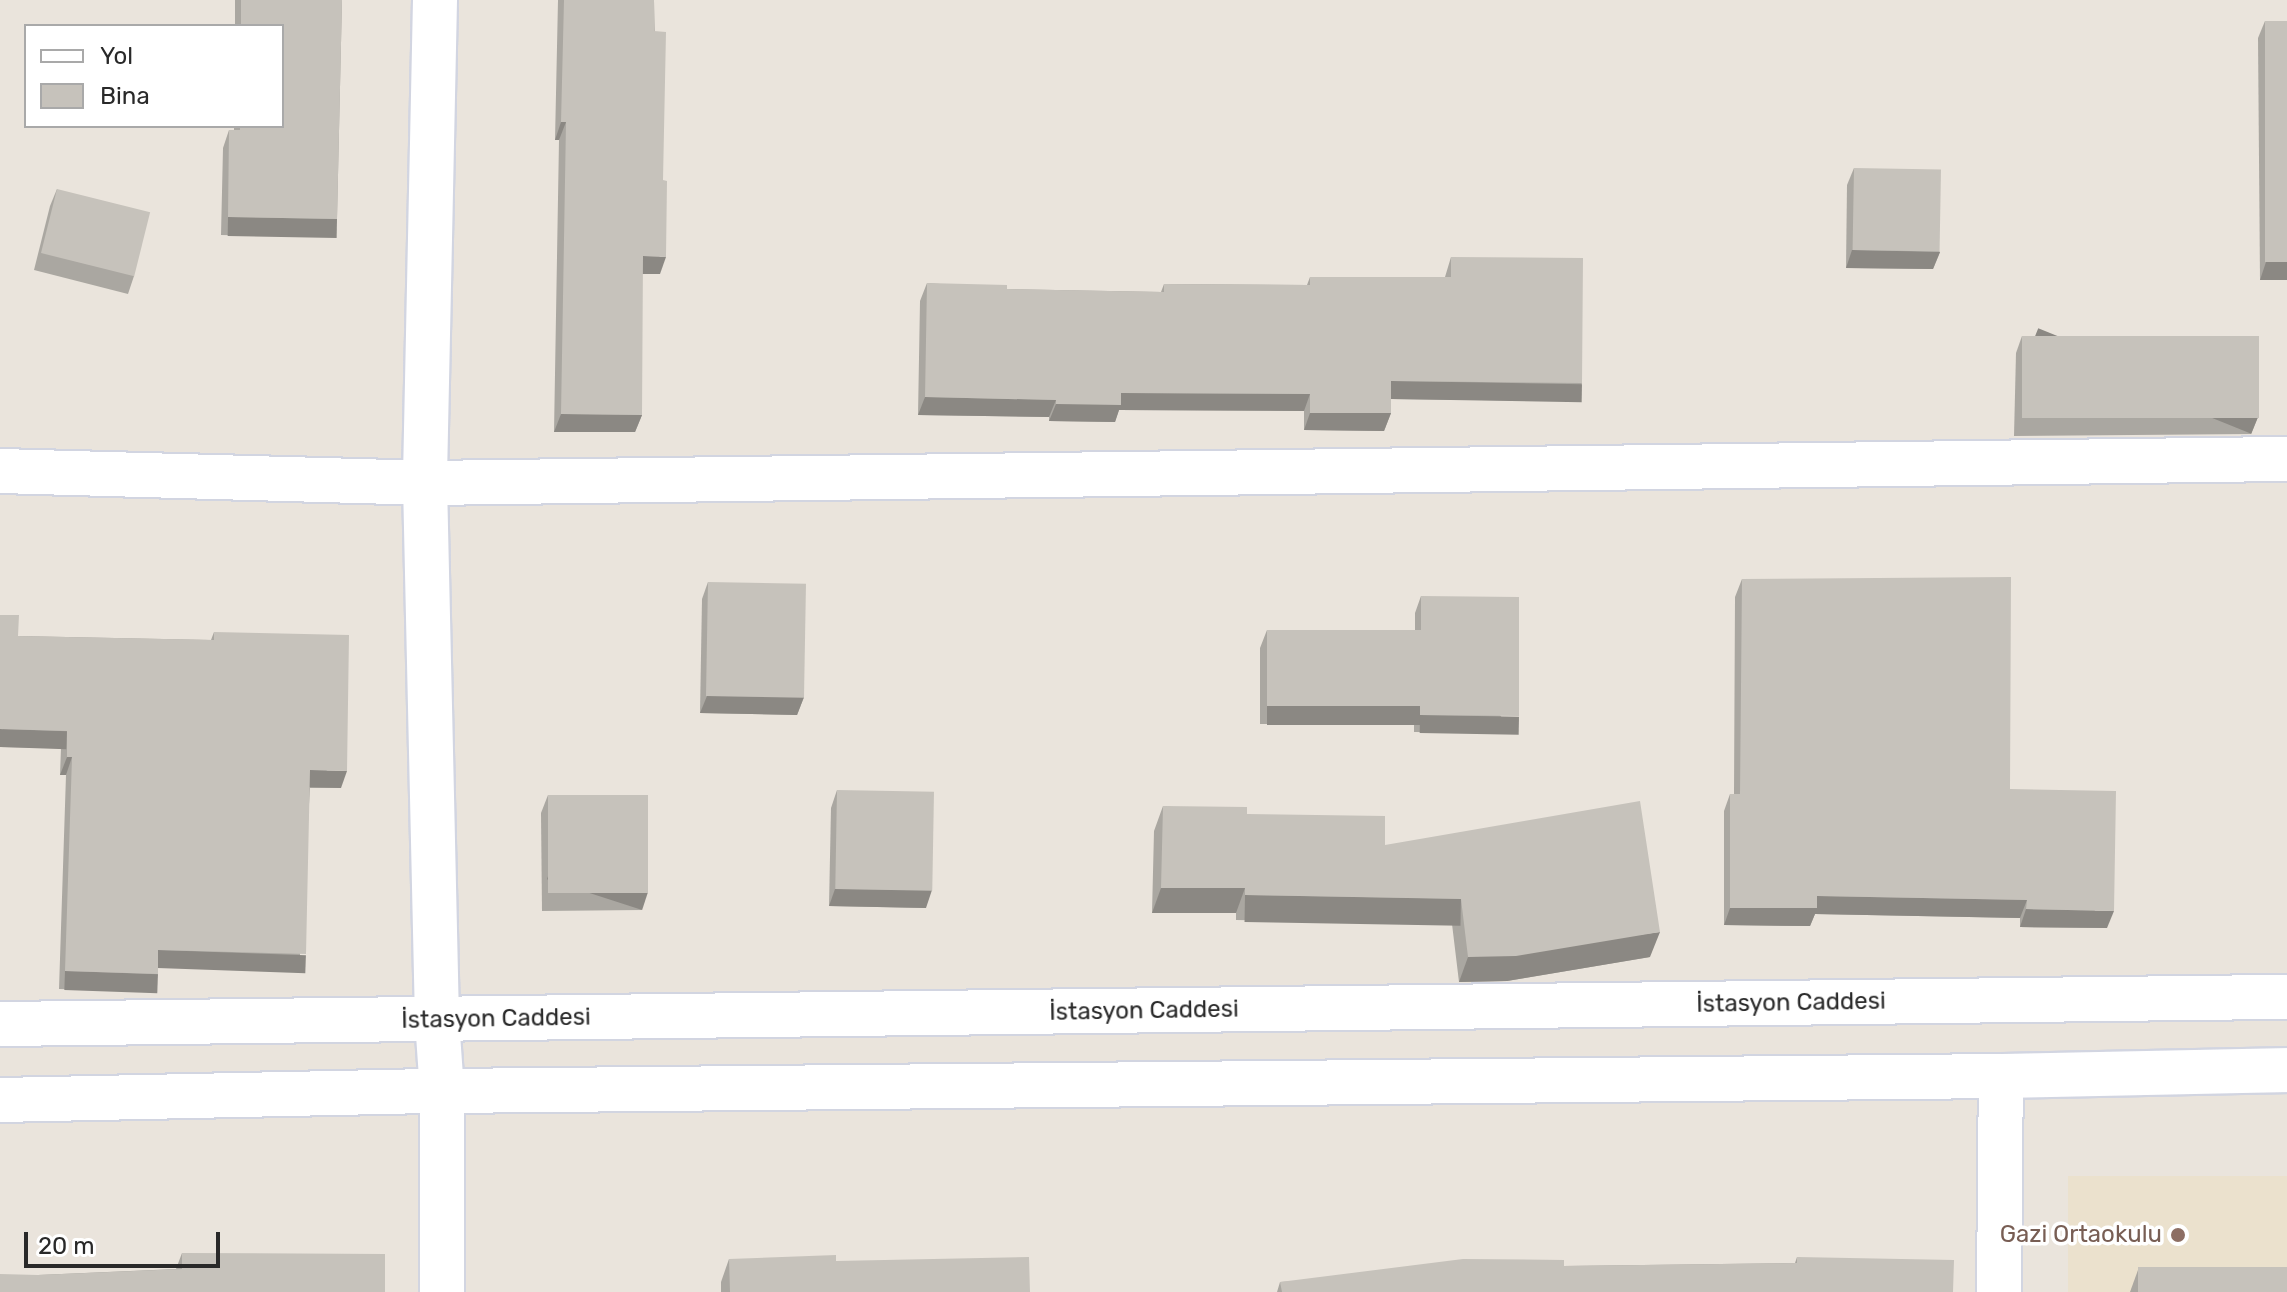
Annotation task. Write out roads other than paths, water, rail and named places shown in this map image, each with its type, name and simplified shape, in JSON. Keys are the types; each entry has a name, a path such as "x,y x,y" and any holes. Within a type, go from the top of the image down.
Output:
{"main road":[{"path":"435,0 425,483 437,1020 442,1091 442,1292"},
{"path":"0,471 425,483 2287,459"},
{"name":"İstasyon Caddesi","path":"0,1024 2287,997"},
{"path":"0,1100 442,1091 2001,1076 2287,1070"},
{"path":"1999,1292 2001,1076"}],"place":[{"name":"Gazi Ortaokulu","path":"2178,1235"}]}
